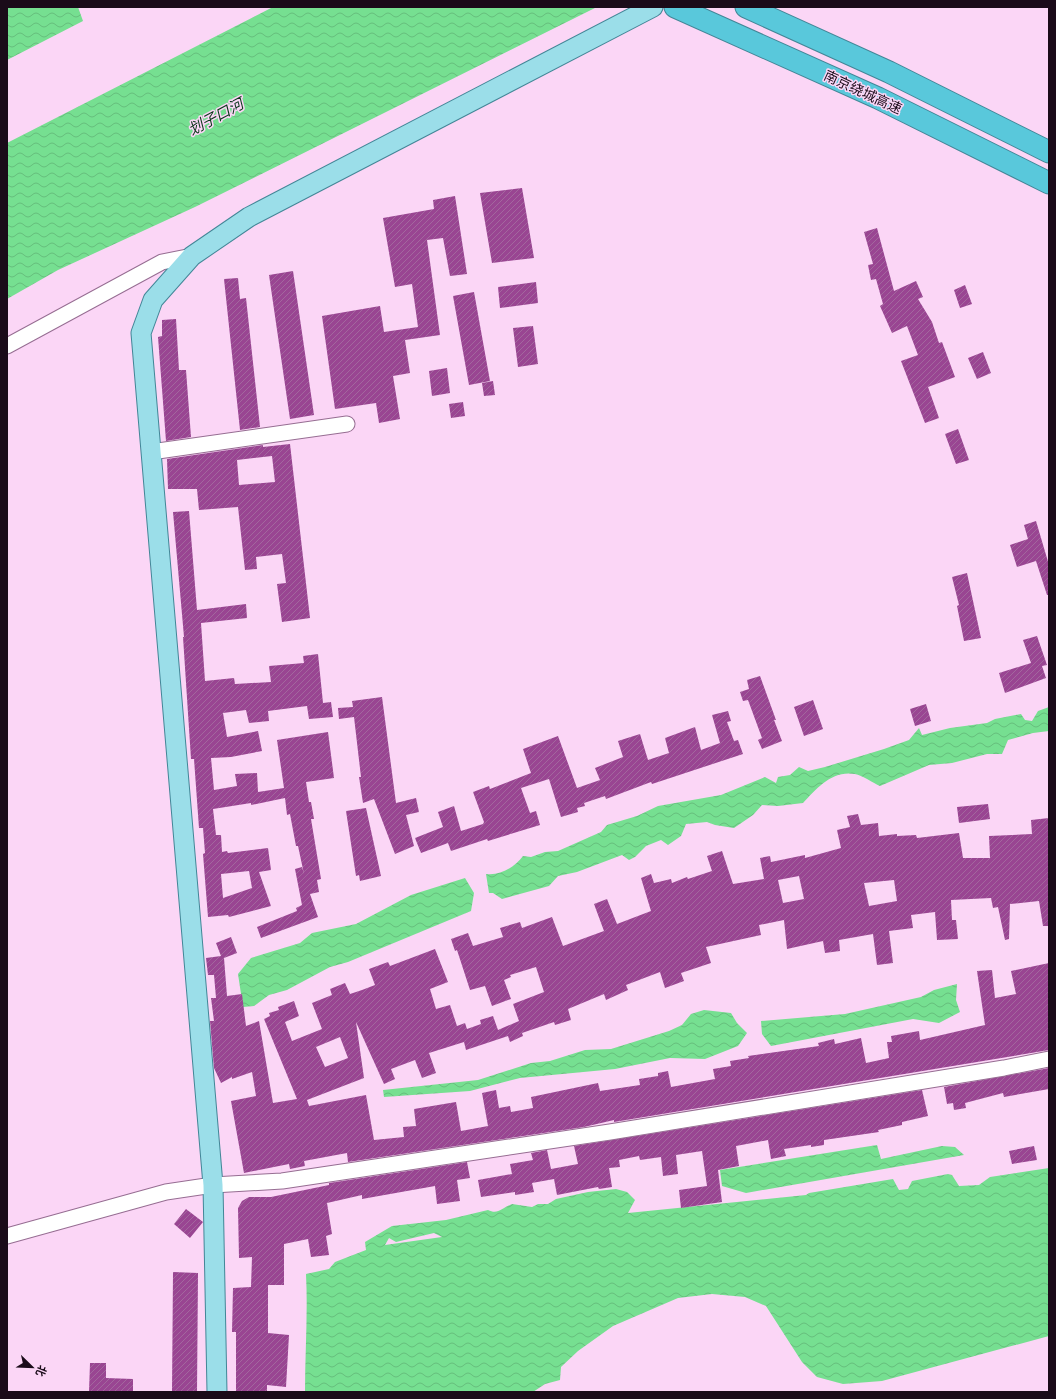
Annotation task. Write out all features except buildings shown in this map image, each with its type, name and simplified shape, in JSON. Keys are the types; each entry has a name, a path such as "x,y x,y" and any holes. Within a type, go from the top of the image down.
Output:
{"highway":[{"name":"南京绕城高速","path":"675,7 878,98 1049,183"},
{"name":"南京绕城高速","path":"746,7 889,72 1049,152"}],"main road":[{"path":"217,1392 212,1184 141,333 153,300 192,256 249,217 653,7"}],"street":[{"path":"7,346 162,262 192,256"},
{"path":"151,452 347,424"},
{"path":"7,1236 166,1192 212,1184 282,1181 610,1132 1004,1068 1049,1059"}],"water":[{"path":"7,7 78,7 83,21 7,60"},
{"name":"划子口河","path":"273,7 597,7 195,207 58,270 7,299 7,143"},
{"path":"1049,707 1049,731 1033,733 1008,740 1002,754 987,754 952,763 929,765 880,786 855,774 847,773 839,775 826,781 803,803 778,806 762,805 753,815 734,828 707,822 686,824 681,836 668,845 661,840 646,846 635,857 629,860 622,855 577,872 558,876 549,886 502,899 493,893 489,893 486,874 497,874 507,870 516,864 523,856 531,857 545,852 558,851 601,832 607,825 637,816 658,806 721,795 765,777 776,783 778,777 790,775 799,767 808,771 825,767 909,740 919,728 922,735 950,728 987,723 995,719 1021,714 1025,720 1032,721 1038,711"},
{"path":"465,878 474,893 471,911 348,962 330,967 287,990 269,995 254,1006 243,1007 238,974 251,958 300,943 312,933 356,924 411,895"},
{"path":"957,984 956,1000 960,1012 939,1023 913,1019 771,1046 762,1034 761,1021 845,1014 921,997 934,990"},
{"path":"704,1010 731,1013 737,1023 747,1033 738,1046 705,1059 670,1058 615,1069 520,1078 470,1091 384,1097 383,1090 478,1080 531,1063 550,1061 585,1050 611,1049 669,1031 682,1025 691,1014"},
{"path":"877,1145 881,1159 942,1146 955,1147 964,1155 746,1193 722,1186 720,1170"},
{"path":"1049,1168 1049,1336 882,1381 843,1384 817,1377 802,1362 766,1306 745,1297 712,1294 678,1298 613,1326 578,1351 561,1367 560,1380 545,1384 533,1392 305,1392 307,1319 306,1274 329,1269 335,1262 366,1250 365,1242 392,1226 446,1220 488,1210 495,1212 512,1204 532,1207 538,1204 548,1204 556,1199 588,1192 616,1189 627,1192 635,1200 628,1213 806,1195 809,1193 893,1179 899,1190 908,1189 912,1181 948,1174 952,1175 959,1186 979,1185 990,1177","holes":["434,1233 442,1237 385,1245 389,1238 396,1242"]}]}
